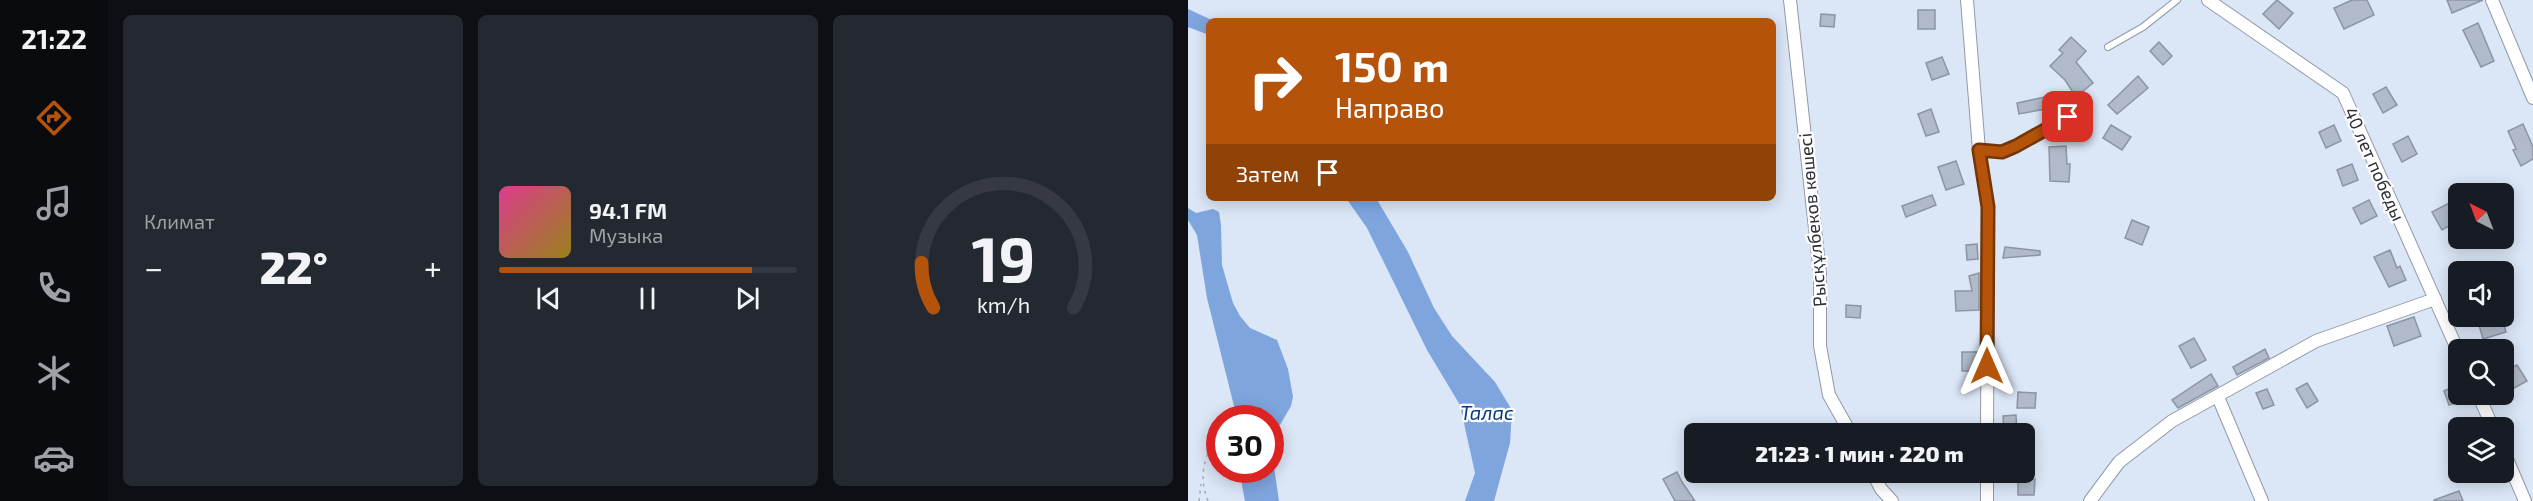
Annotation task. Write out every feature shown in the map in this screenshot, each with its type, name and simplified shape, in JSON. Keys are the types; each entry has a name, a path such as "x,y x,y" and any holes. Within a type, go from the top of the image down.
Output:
{"street":[{"name":"Рысқұлбеков көшесі","path":"1790,0 1820,274 1820,346 1829,395 1845,423"},
{"path":"1967,0 1979,150 1988,207 1987,423"},
{"name":"40 лет победы","path":"2208,0 2343,93 2453,339"},
{"path":"2492,0 2533,98"},
{"path":"2090,501 2119,462 2172,421 2316,341 2435,299"},
{"path":"2218,397 2262,501"},
{"path":"2514,475 2525,501"},
{"path":"1878,483 1892,501"},
{"path":"1987,483 1987,501"}],"lane":[{"path":"2108,47 2143,27 2177,0"},
{"path":"1979,150 2002,152 2068,117"}],"path":[{"path":"1199,501 1206,459"},
{"path":"1201,482 1208,501"}],"water":[{"path":"1188,9 1208,18 1206,34 1188,27"},
{"name":"Талас","path":"1348,201 1378,201 1408,252 1434,308 1452,336 1495,382 1512,410 1510,443 1494,501 1465,501 1475,473 1460,405 1427,350 1367,228"},
{"path":"1188,208 1196,213 1213,209 1219,212 1222,265 1233,303 1250,328 1277,340 1288,369 1293,397 1284,418 1284,405 1234,405 1207,298 1197,235 1188,220"},
{"path":"1242,483 1276,483 1279,501 1245,501"}],"building":[{"path":"2277,0 2293,13 2279,29 2263,14"},
{"path":"2352,0 2367,0 2374,15 2344,29 2334,8"},
{"path":"2447,0 2483,0 2452,13"},
{"path":"1918,10 1935,10 1935,29 1918,29"},
{"path":"1821,14 1835,15 1834,27 1820,26"},
{"path":"2478,23 2494,61 2481,67 2463,30"},
{"path":"2071,37 2086,51 2076,62 2093,83 2076,97 2065,80 2050,66 2063,53 2059,50"},
{"path":"2159,42 2172,56 2163,65 2150,51"},
{"path":"1942,57 1949,74 1932,80 1926,63"},
{"path":"2138,76 2148,88 2117,114 2108,105"},
{"path":"2386,87 2397,105 2383,113 2373,94"},
{"path":"2064,93 2066,109 2046,111 2046,109 2019,114 2017,103"},
{"path":"1931,109 1939,132 1926,136 1918,114"},
{"path":"2523,124 2533,147 2533,159 2521,166 2513,150 2516,149 2508,131"},
{"path":"2111,125 2131,137 2122,150 2103,138"},
{"path":"2334,125 2341,141 2326,148 2319,132"},
{"path":"2408,136 2417,154 2402,162 2393,144"},
{"path":"2066,146 2067,164 2070,164 2069,182 2050,181 2049,147"},
{"path":"1956,161 1964,184 1946,190 1938,167"},
{"path":"2352,164 2358,180 2343,186 2337,170"},
{"path":"1932,195 1936,205 1906,217 1902,206"},
{"path":"2369,200 2377,216 2361,224 2353,208"},
{"path":"2448,204 2448,227 2442,230 2432,212"},
{"path":"2132,220 2149,227 2142,245 2125,238"},
{"path":"1977,244 1978,259 1967,260 1966,245"},
{"path":"2005,247 2040,251 2040,255 2003,258"},
{"path":"2390,250 2397,268 2400,266 2406,280 2389,287 2374,257"},
{"path":"1979,273 1979,310 1956,311 1955,291 1972,291 1969,276"},
{"path":"1846,305 1861,306 1860,318 1846,317"},
{"path":"2414,317 2421,336 2394,346 2387,326"},
{"path":"2480,327 2505,327 2506,332 2483,339"},
{"path":"2194,338 2206,360 2191,368 2179,346"},
{"path":"2265,349 2269,358 2237,375 2233,367"},
{"path":"1962,352 1979,352 1979,371 1962,371"},
{"path":"2517,365 2527,381 2514,388 2514,366"},
{"path":"2211,374 2218,386 2178,408 2172,400"},
{"path":"2307,383 2318,401 2307,408 2296,389"},
{"path":"2267,389 2274,405 2263,409 2256,393"},
{"path":"2448,389 2448,402 2444,391"},
{"path":"2018,392 2036,393 2035,408 2017,408"},
{"path":"2016,415 2016,423 2003,423 2003,416"},
{"path":"1677,472 1695,501 1675,501 1663,479"},
{"path":"2018,483 2035,483 2034,495 2018,495"},
{"path":"2459,491 2463,501 2434,501 2434,500"}],"route":[{"path":"1987,366 1988,207 1979,150 2002,152 2068,117"}]}
